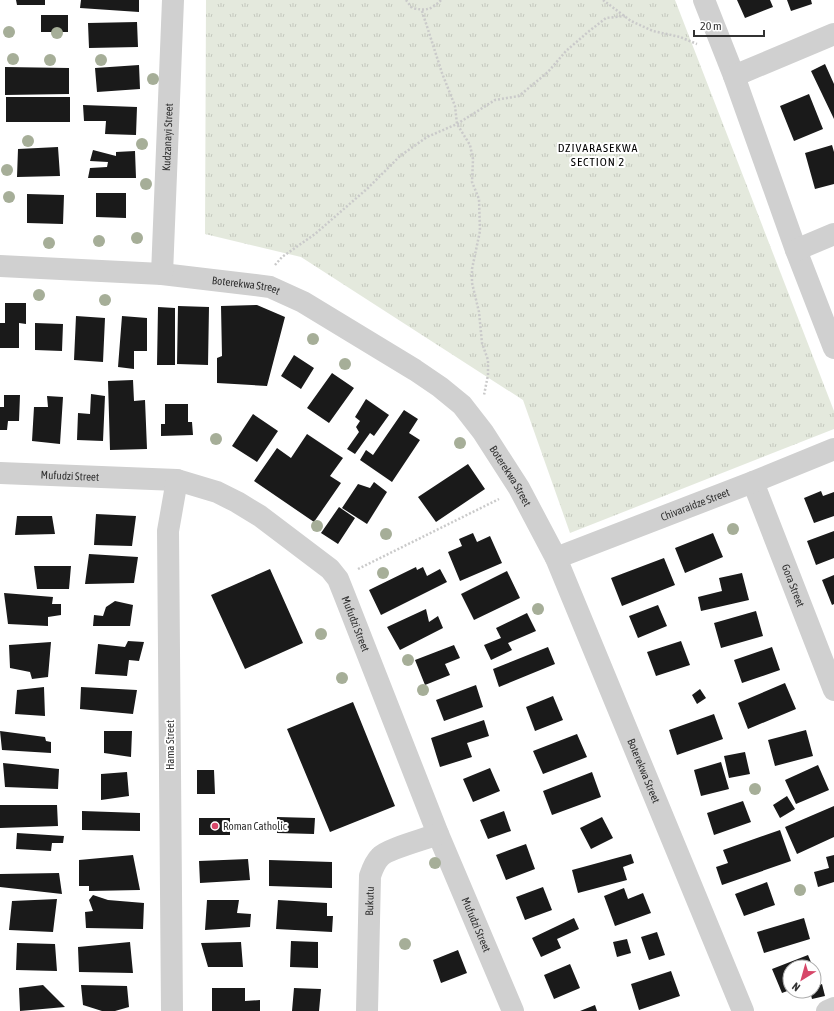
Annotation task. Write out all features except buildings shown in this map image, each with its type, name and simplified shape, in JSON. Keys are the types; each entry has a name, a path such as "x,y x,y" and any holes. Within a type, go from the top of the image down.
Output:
{"street":[{"name":"Kudzanayi Street","path":"162,274 173,0"},
{"path":"704,0 724,49 796,250 834,348"},
{"path":"734,76 834,34"},
{"path":"796,250 834,234"},
{"name":"Boterekwa Street","path":"0,266 162,274 270,287 303,302 415,370 440,387 462,405 483,432 519,488 556,558 743,1011"},
{"name":"Chivaraidze Street","path":"556,558 834,449"},
{"name":"Mufudzi Street","path":"0,473 177,480 217,492 237,502 260,516 330,569 338,579 438,834 513,1011"},
{"name":"Hama Street","path":"172,1011 168,531 177,480"},
{"name":"Gora Street","path":"753,482 834,690"},
{"name":"Bukutu","path":"367,1011 370,876 373,867 379,857 387,852 438,834"},
{"path":"827,1011 834,1008"}],"path":[{"path":"406,0 412,8 422,11 434,8 441,0"},
{"path":"603,0 631,21 653,31 680,38 705,48 724,49"},
{"path":"422,11 442,73 455,106 457,124 470,145 473,159 472,182 479,199 480,231 473,256 472,282 479,312 482,343 488,360 488,375 483,397 472,418"},
{"path":"270,287 270,271 282,257 315,234 368,188 400,156 427,137 457,124 495,100 519,96 548,72 566,50 594,27 606,18 625,16"},
{"path":"338,579 519,488"}],"green space":[{"path":"206,0 675,0 834,411 834,429 570,533 523,400 301,257 205,234"}],"place":[{"name":"Roman Catholic","path":"215,826"}],"district":[{"name":"DZIVARASEKWA SECTION 2","path":"598,155"}]}
